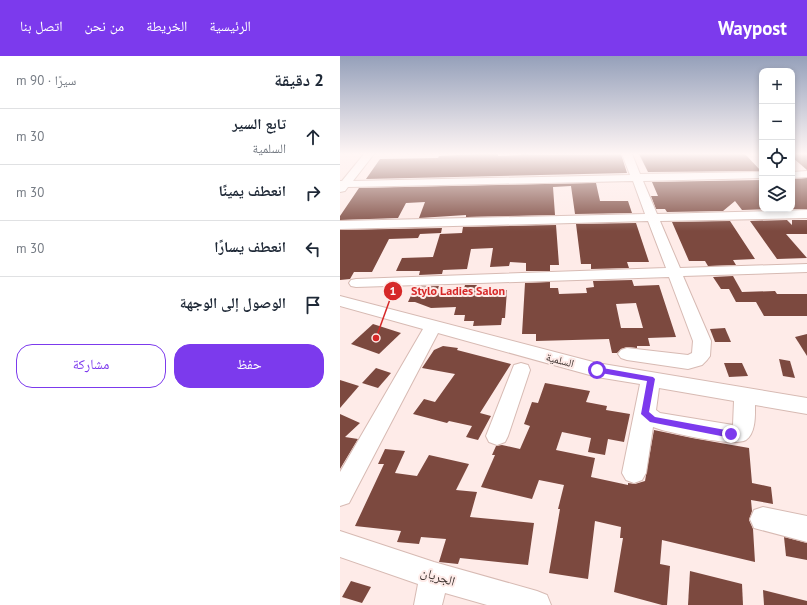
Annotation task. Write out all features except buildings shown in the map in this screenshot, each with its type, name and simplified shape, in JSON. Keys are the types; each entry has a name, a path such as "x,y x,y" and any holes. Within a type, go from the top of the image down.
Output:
{"street":[{"path":"342,186 577,180"},
{"path":"627,354 688,362 696,360 700,356 702,341 638,180"},
{"path":"340,225 807,214"},
{"path":"356,283 674,271 807,268"},
{"name":"السلمية","path":"340,301 433,326 526,362 597,370 807,406"},
{"path":"340,496 433,326"},
{"path":"497,436 526,362"},
{"path":"634,473 651,379"},
{"path":"645,414 662,422 736,434 743,428 745,414 744,395"},
{"path":"763,519 807,529"},
{"name":"الجريان","path":"340,544 434,576 537,605"},
{"path":"428,605 434,576"}],"place":[{"name":"Stylo Ladies Salon","path":"376,338"}],"route":[{"path":"597,370 651,379 645,414 653,419 662,422 731,434"}]}
